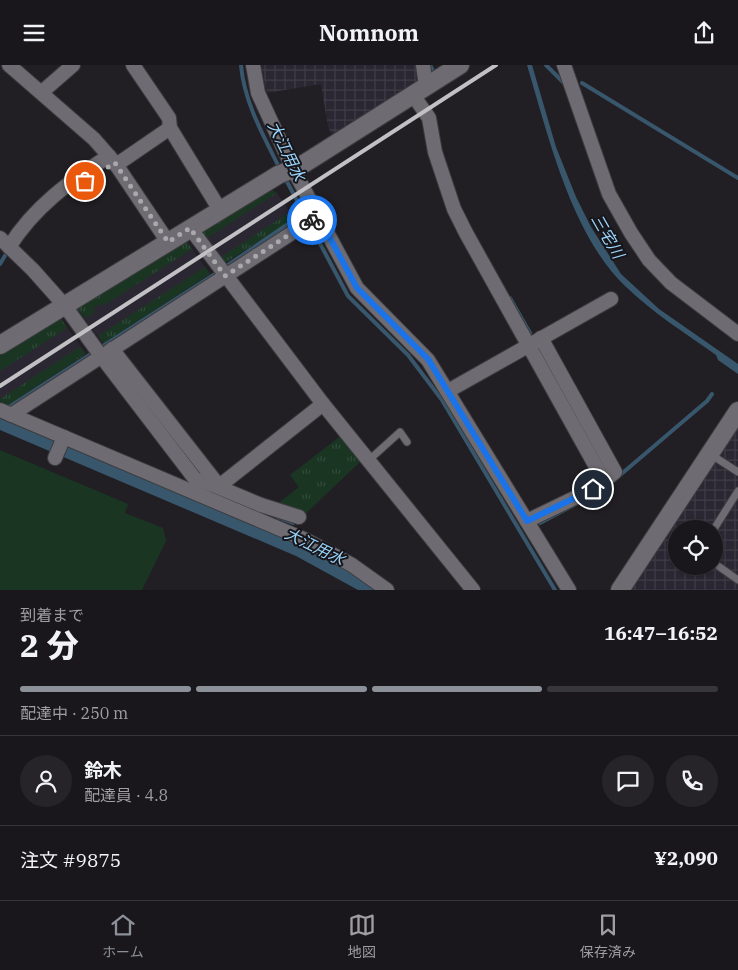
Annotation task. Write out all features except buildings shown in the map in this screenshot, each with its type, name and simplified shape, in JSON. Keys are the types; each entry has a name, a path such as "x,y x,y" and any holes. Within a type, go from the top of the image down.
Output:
{"street":[{"path":"9,65 94,139 113,161 168,242"},
{"path":"42,92 73,65"},
{"path":"133,65 169,117 170,129 220,210"},
{"path":"253,65 258,93 286,172 312,220 357,288 428,359 569,590"},
{"path":"423,65 420,91 429,117 435,152 454,209 534,342 604,481 593,489 527,521"},
{"path":"0,345 460,65"},
{"path":"564,65 609,194 631,233 649,260 671,283 738,333"},
{"path":"170,129 113,161 66,184 23,226 8,245 65,306 219,486 261,505 299,517"},
{"path":"6,412 106,353 312,220"},
{"path":"190,228 324,403 473,590"},
{"path":"448,391 611,299"},
{"path":"219,486 324,403"},
{"path":"620,590 738,411"},
{"path":"6,412 306,540 352,565 387,590"},
{"path":"56,457 64,438"}],"lane":[{"path":"369,460 400,432 407,442"},
{"path":"710,453 738,472"},
{"path":"720,520 738,491"},
{"path":"723,569 738,579"}],"shaded area":[{"path":"261,65 416,65 420,82 333,137 328,127 321,84 267,93"},
{"path":"268,187 277,193 290,212 291,221 225,263 201,230"},
{"path":"186,240 210,274 103,343 76,307"},
{"path":"60,317 86,354 0,401 0,356"},
{"path":"738,420 738,590 628,590 668,528 668,575 723,575 723,520 673,520"}],"green space":[{"path":"268,187 277,193 207,238 201,230"},
{"path":"290,212 291,221 225,263 221,257"},
{"path":"186,240 192,249 103,306 101,303 93,308 95,312 85,318 76,307"},
{"path":"205,267 210,274 104,343 98,336"},
{"path":"60,317 67,328 0,371 0,356"},
{"path":"80,347 86,354 7,406 0,401 0,399"},
{"path":"342,435 362,460 304,515 276,505 299,487 290,475"},
{"path":"0,450 128,504 125,513 163,528 166,541 142,590 0,590"}],"water":[{"path":"527,65 532,65 556,147 576,197 591,227 621,274 659,309 738,364 738,374 718,360 716,355 647,305 625,286 606,264 576,212 564,182"},
{"path":"0,416 319,549 383,590 358,590 296,556 0,430"}],"waterway":[{"name":"大江用水","path":"241,65 250,106 280,169"},
{"path":"430,65 432,69"},
{"path":"546,65 566,85"},
{"path":"582,83 738,178"},
{"name":"大江用水","path":"285,178 348,296 408,355 442,400 555,590"},
{"path":"225,267 291,222"},
{"path":"0,264 6,254"},
{"path":"103,346 215,274"},
{"path":"510,298 530,333"},
{"path":"9,407 91,354"},
{"path":"619,476 707,401 712,394"},
{"path":"540,523 602,490"},
{"path":"277,517 293,523"}],"railway":[{"path":"0,386 496,65"}],"way so far":[{"path":"85,181 115,163 168,242 190,228 225,276 312,220"}],"route":[{"path":"312,220 318,216 357,288 428,359 527,521 593,489"}],"water label":[{"name":"三宅川","path":"608,236"}]}
